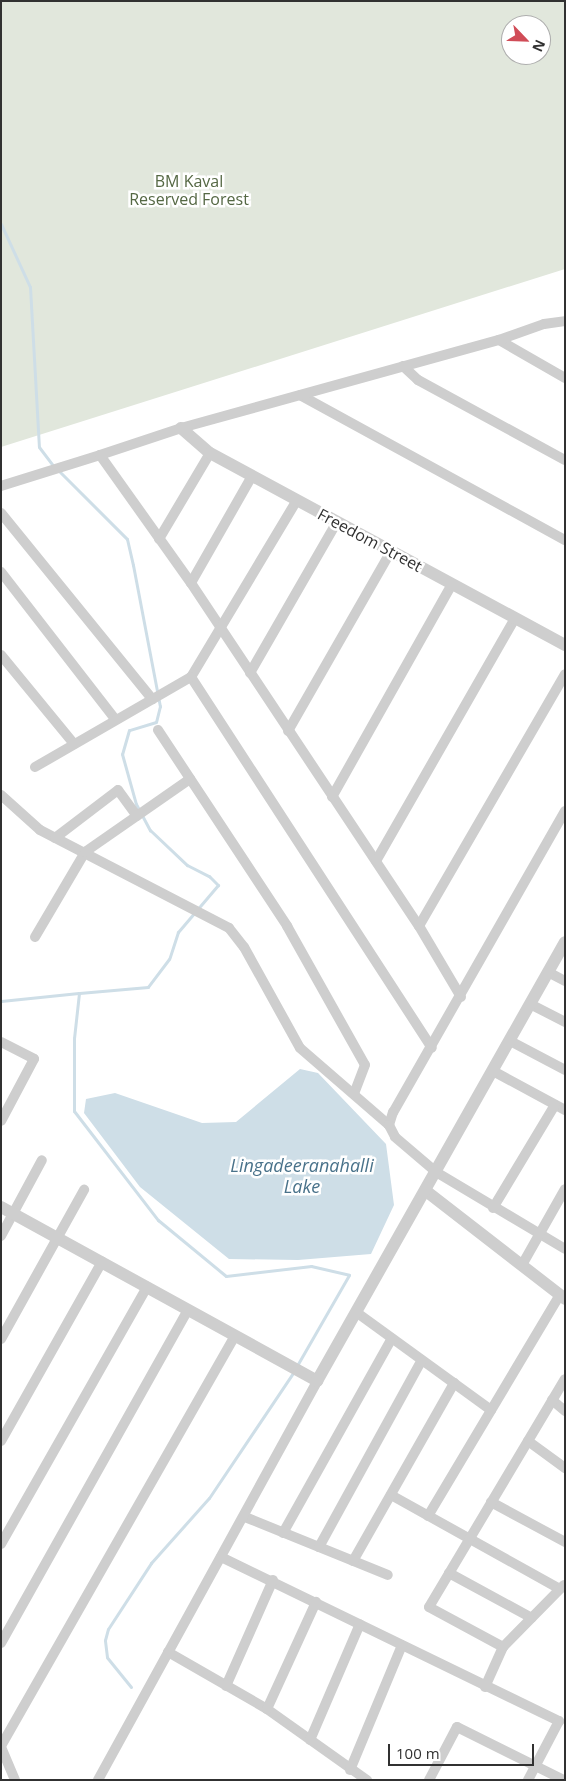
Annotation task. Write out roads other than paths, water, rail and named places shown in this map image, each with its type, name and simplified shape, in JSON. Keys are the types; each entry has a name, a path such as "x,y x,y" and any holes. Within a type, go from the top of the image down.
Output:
{"street":[{"path":"1,486 181,428 499,340 544,324 565,321"},
{"path":"499,340 565,378"},
{"path":"403,366 418,380 565,460"},
{"path":"300,395 565,540"},
{"name":"Freedom Street","path":"181,428 210,453 565,645"},
{"path":"159,539 210,453"},
{"path":"100,455 191,583 419,926 460,997"},
{"path":"191,583 252,476"},
{"path":"35,766 191,677 297,500"},
{"path":"1,513 152,699"},
{"path":"250,673 337,522"},
{"path":"288,731 391,551"},
{"path":"1,572 116,720"},
{"path":"332,797 452,584"},
{"path":"376,862 515,618"},
{"path":"1,655 74,744"},
{"path":"419,926 565,674"},
{"path":"191,677 432,1048"},
{"path":"158,730 287,926 365,1065 354,1094"},
{"path":"36,937 86,852 190,779"},
{"path":"55,838 118,790 136,816"},
{"path":"1,795 40,830 86,852 229,928 244,947 300,1048 389,1124 395,1137 436,1172 493,1208 540,1233 565,1249"},
{"path":"389,1124 393,1112 432,1048 565,811"},
{"path":"98,1780 245,1517 317,1381 565,942"},
{"path":"548,972 565,981"},
{"path":"530,1004 565,1022"},
{"path":"510,1041 565,1070"},
{"path":"1,1042 34,1059 1,1121"},
{"path":"493,1071 560,1107 493,1208"},
{"path":"1,1236 42,1160"},
{"path":"522,1265 565,1189"},
{"path":"1,1339 59,1239 84,1190"},
{"path":"426,1191 562,1297 428,1516"},
{"path":"1,1207 317,1381"},
{"path":"1,1441 102,1262"},
{"path":"1,1544 147,1288"},
{"path":"1,1643 188,1310"},
{"path":"356,1312 492,1410"},
{"path":"15,1780 1,1746 235,1336"},
{"path":"283,1533 392,1338"},
{"path":"319,1547 422,1360"},
{"path":"503,1647 429,1607 565,1379"},
{"path":"353,1561 454,1383"},
{"path":"552,1400 565,1411"},
{"path":"528,1441 565,1468"},
{"path":"390,1495 469,1540 562,1587 503,1647 485,1687"},
{"path":"491,1502 565,1542"},
{"path":"245,1517 388,1575"},
{"path":"221,1557 273,1580 485,1687 563,1719 528,1780"},
{"path":"449,1573 532,1618"},
{"path":"226,1686 273,1580"},
{"path":"267,1709 316,1602"},
{"path":"310,1740 360,1624"},
{"path":"350,1770 402,1645"},
{"path":"168,1652 267,1709 350,1770 367,1780"},
{"path":"429,1780 457,1726 537,1764 564,1780"}],"water":[{"name":"Lingadeeranahalli Lake","path":"300,1069 318,1073 386,1144 394,1205 371,1254 298,1260 229,1259 140,1187 84,1113 86,1099 115,1093 202,1123 236,1122"}],"waterway":[{"path":"1,224 30,287 39,447 54,467"},
{"path":"59,471 127,539 160,706 156,722 129,730 122,754 136,804 150,830 187,865 209,876 218,885 178,932 169,959 148,987 79,993 74,1038 74,1111 158,1220 226,1276 311,1266 349,1275 296,1367"},
{"path":"1,1001 79,993"},
{"path":"131,1687 107,1657 105,1640 108,1629 151,1563 209,1498 293,1373"}],"park label":[{"name":"BM Kaval Reserved Forest","path":"189,190"}]}
